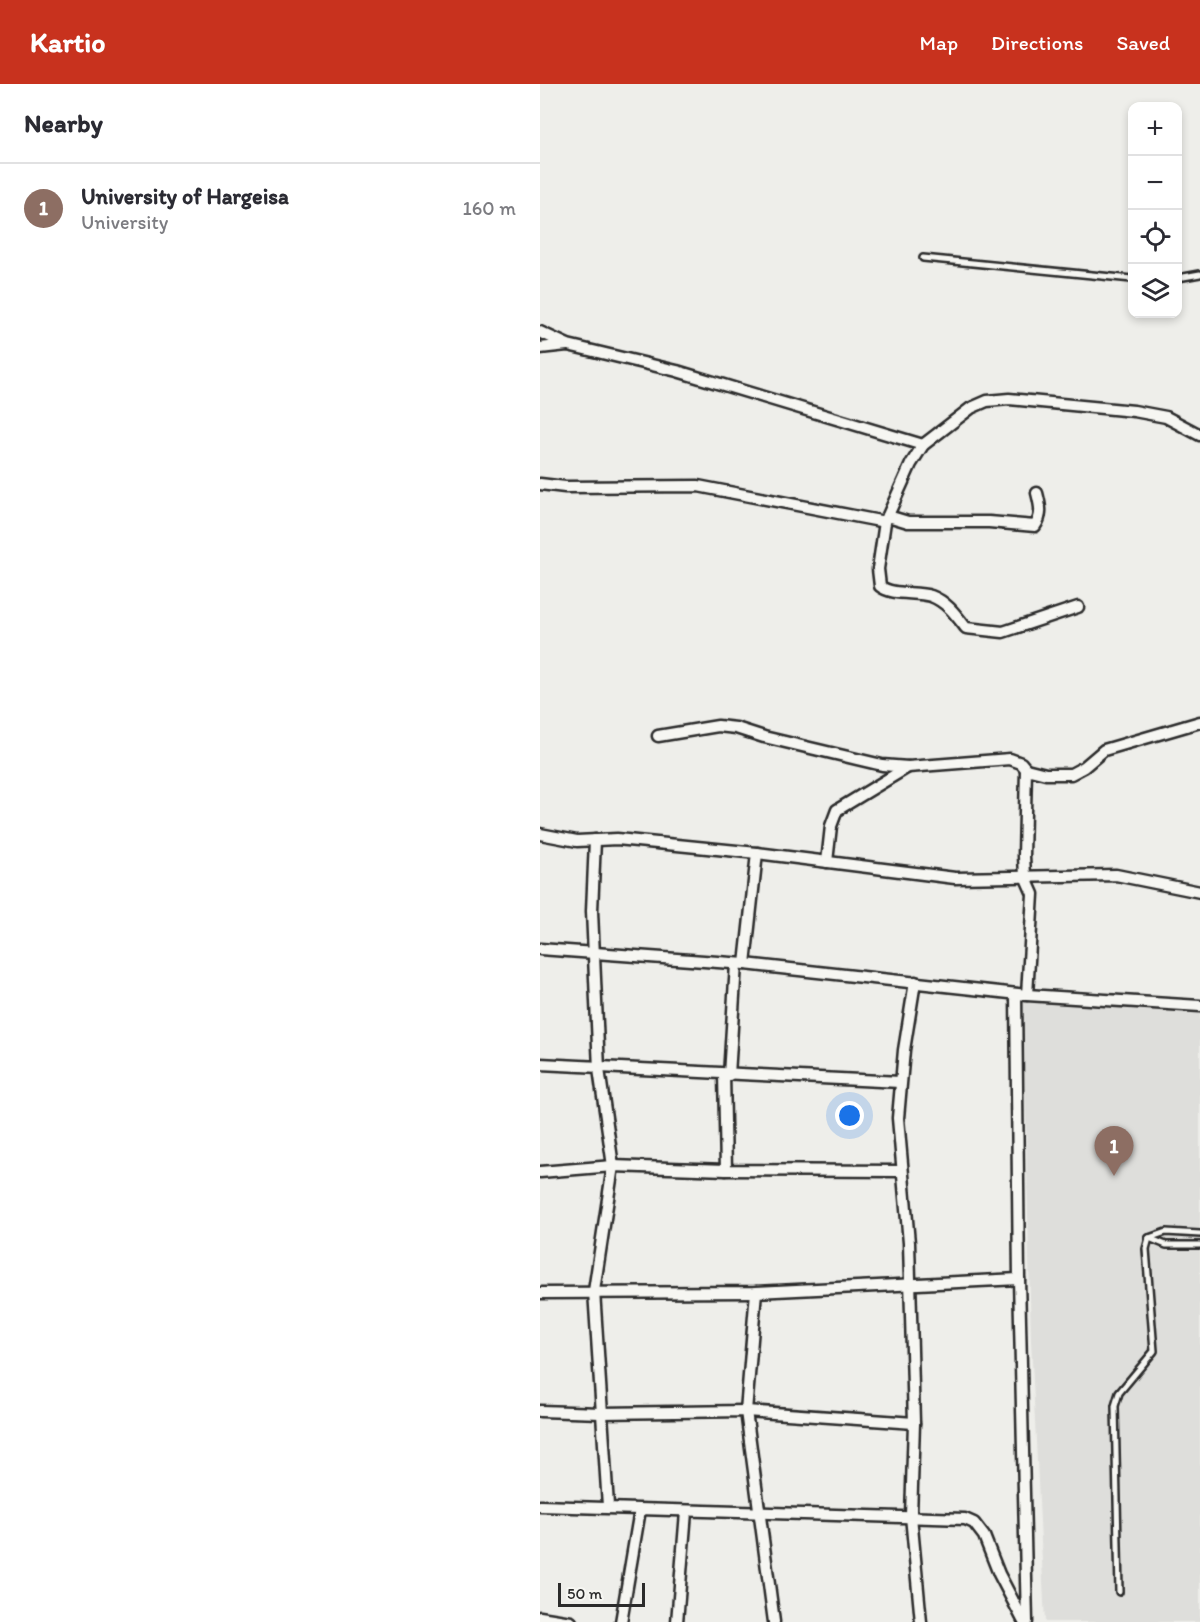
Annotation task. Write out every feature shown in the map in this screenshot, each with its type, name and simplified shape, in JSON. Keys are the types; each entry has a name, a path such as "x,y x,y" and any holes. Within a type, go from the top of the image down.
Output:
{"street":[{"path":"540,333 568,345 677,371 923,445"},
{"path":"540,348 568,345"},
{"path":"1078,607 1003,632 966,627 945,604 931,597 883,589 880,586 878,569 886,519 911,464 923,445 971,408 987,401 1009,399 1134,411 1166,417 1200,435"},
{"path":"540,484 565,487 698,486 908,522 989,522 1035,526 1041,509 1037,493"},
{"path":"658,736 718,726 736,728 764,737 882,765 908,767 1010,759 1021,763 1026,769 1046,774 1071,774 1084,768 1104,750 1200,723"},
{"path":"827,862 831,826 837,810 908,767"},
{"path":"1025,1622 1018,1279 1022,994 1033,894 1025,876 1026,769"},
{"path":"540,834 576,841 617,839 757,853 955,878 1116,876 1200,892"},
{"path":"595,840 593,953 599,1069 613,1166 594,1292 608,1506"},
{"path":"726,1170 727,1075 757,853"},
{"path":"540,949 741,964 1022,994 1200,1006"},
{"path":"915,982 900,1082 898,1118 909,1243 914,1423 911,1516 921,1622"},
{"path":"540,1064 599,1069 900,1082"},
{"path":"540,1172 613,1166 726,1170 901,1171"},
{"path":"540,1293 756,1292 1018,1279"},
{"path":"756,1292 746,1411 774,1622"},
{"path":"540,1410 602,1413 746,1411 914,1423"},
{"path":"540,1506 608,1506 686,1512 965,1519 974,1523 984,1536 999,1574 1025,1622"},
{"path":"621,1622 640,1510"},
{"path":"677,1622 686,1512"},
{"path":"540,1617 571,1622"}],"lane":[{"path":"923,258 1128,279"},
{"path":"1182,277 1200,274"},
{"path":"1149,1238 1166,1232 1200,1234"},
{"path":"1149,1238 1166,1245 1200,1245"},
{"path":"1119,1592 1115,1406 1119,1393 1149,1360 1154,1351 1146,1249 1149,1238"}],"shaded area":[{"path":"1023,1002 1200,1011 1200,1622 1045,1622 1031,1341"}],"place":[{"name":"University of Hargeisa","path":"1114,1176"}]}
